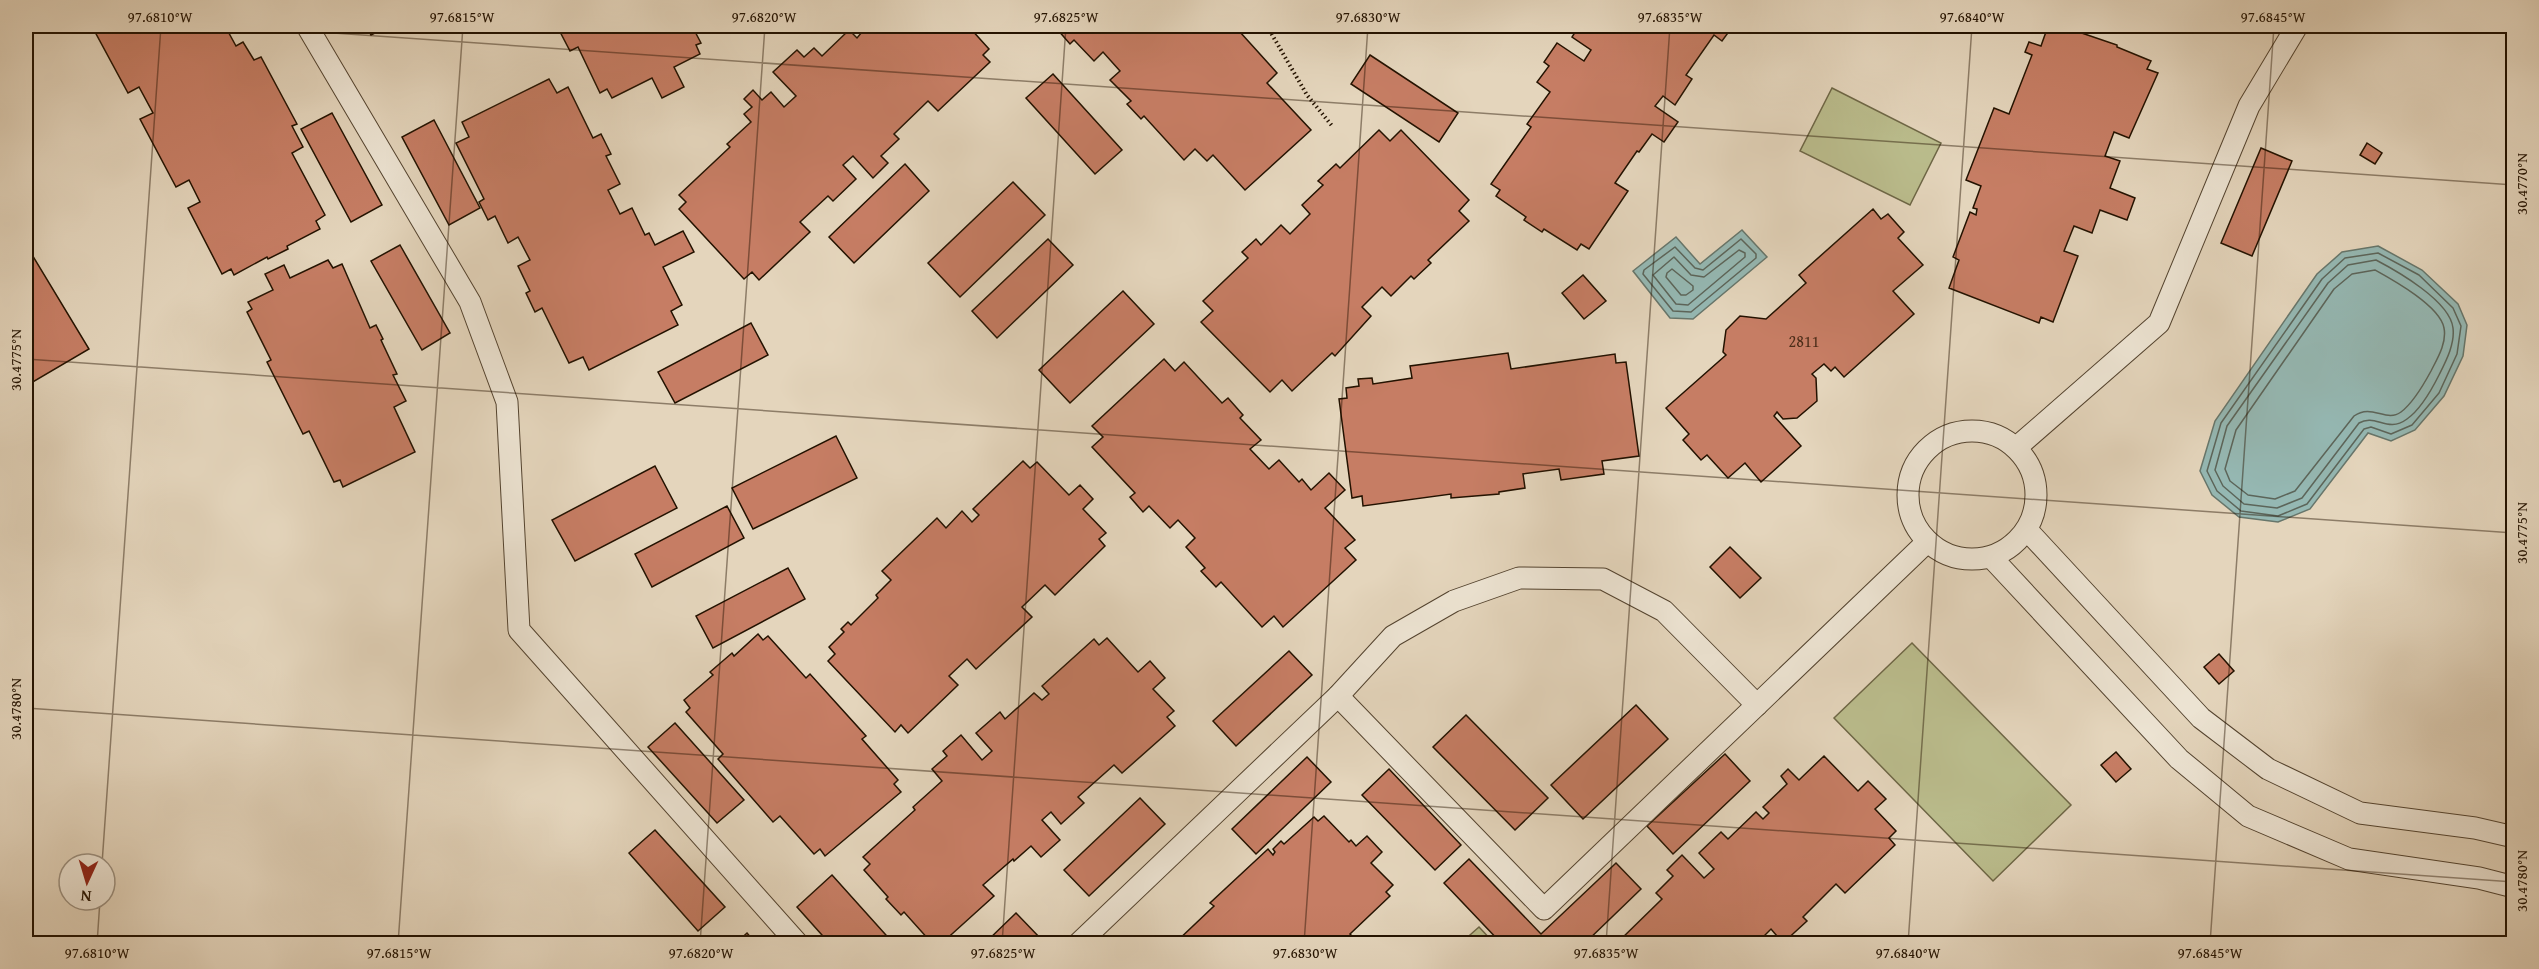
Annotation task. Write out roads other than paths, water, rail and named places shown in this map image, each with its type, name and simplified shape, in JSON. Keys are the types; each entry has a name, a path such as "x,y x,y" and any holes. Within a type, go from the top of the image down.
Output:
{"lane":[{"path":"307,26 470,302 507,402 519,630 798,944"},
{"path":"2017,447 2159,322 2249,106 2297,26"},
{"path":"1976,430 1998,435 2017,447 2030,465 2037,487 2036,509 2027,530 2011,546 1991,557 1968,560 1947,554 1928,542 1914,524 1907,502 1909,480 1918,459 1933,443 1953,433 1976,430"},
{"path":"2027,530 2201,718 2268,769 2360,813 2475,828 2514,837"},
{"path":"1338,696 1544,909 1928,542"},
{"path":"1991,557 2179,759 2248,816 2349,859 2479,878 2514,887"},
{"path":"1078,944 1338,696 1393,636 1454,601 1519,578 1603,579 1664,611 1757,705"}],"water":[{"path":"1742,230 1767,257 1693,319 1670,318 1633,271 1676,237 1700,264"},
{"path":"2378,246 2422,270 2458,304 2467,325 2463,356 2444,396 2415,430 2391,441 2368,433 2310,509 2278,522 2239,517 2212,495 2200,471 2215,421 2317,274 2342,252"}]}
